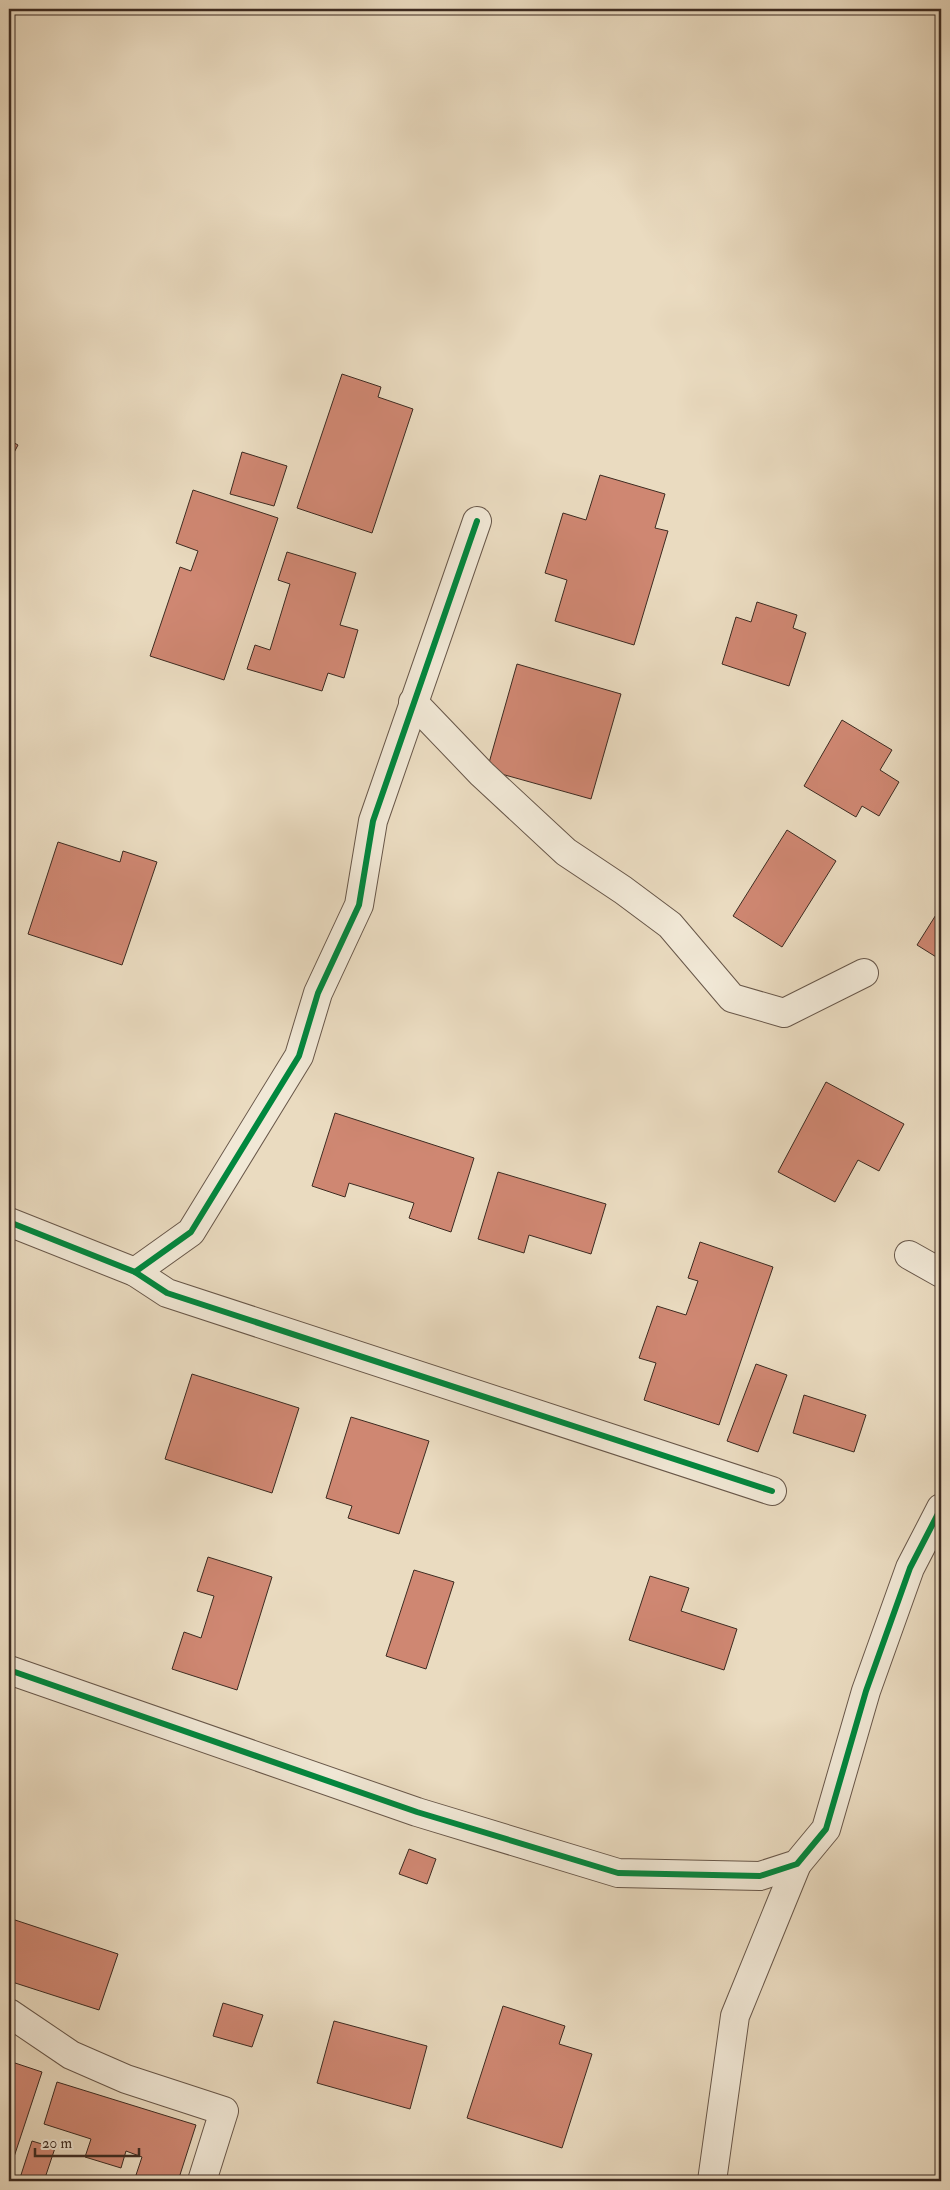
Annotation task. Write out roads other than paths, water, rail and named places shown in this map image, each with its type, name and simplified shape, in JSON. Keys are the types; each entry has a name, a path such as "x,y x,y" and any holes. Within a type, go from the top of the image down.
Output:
{"street":[{"path":"135,1272 191,1232 298,1056 318,993 359,905 372,820 477,521"},
{"path":"413,702 482,774 566,852 623,890 670,925 732,998 784,1013 864,973"},
{"path":"9,1222 135,1272 167,1293 772,1491"},
{"path":"909,1255 941,1273"},
{"path":"712,2181 735,2016 797,1864 826,1829 866,1691 910,1568 941,1508"},
{"path":"9,1670 417,1812 618,1873 760,1876 797,1864"},
{"path":"9,2013 71,2055 126,2079 224,2111 202,2181"}]}
